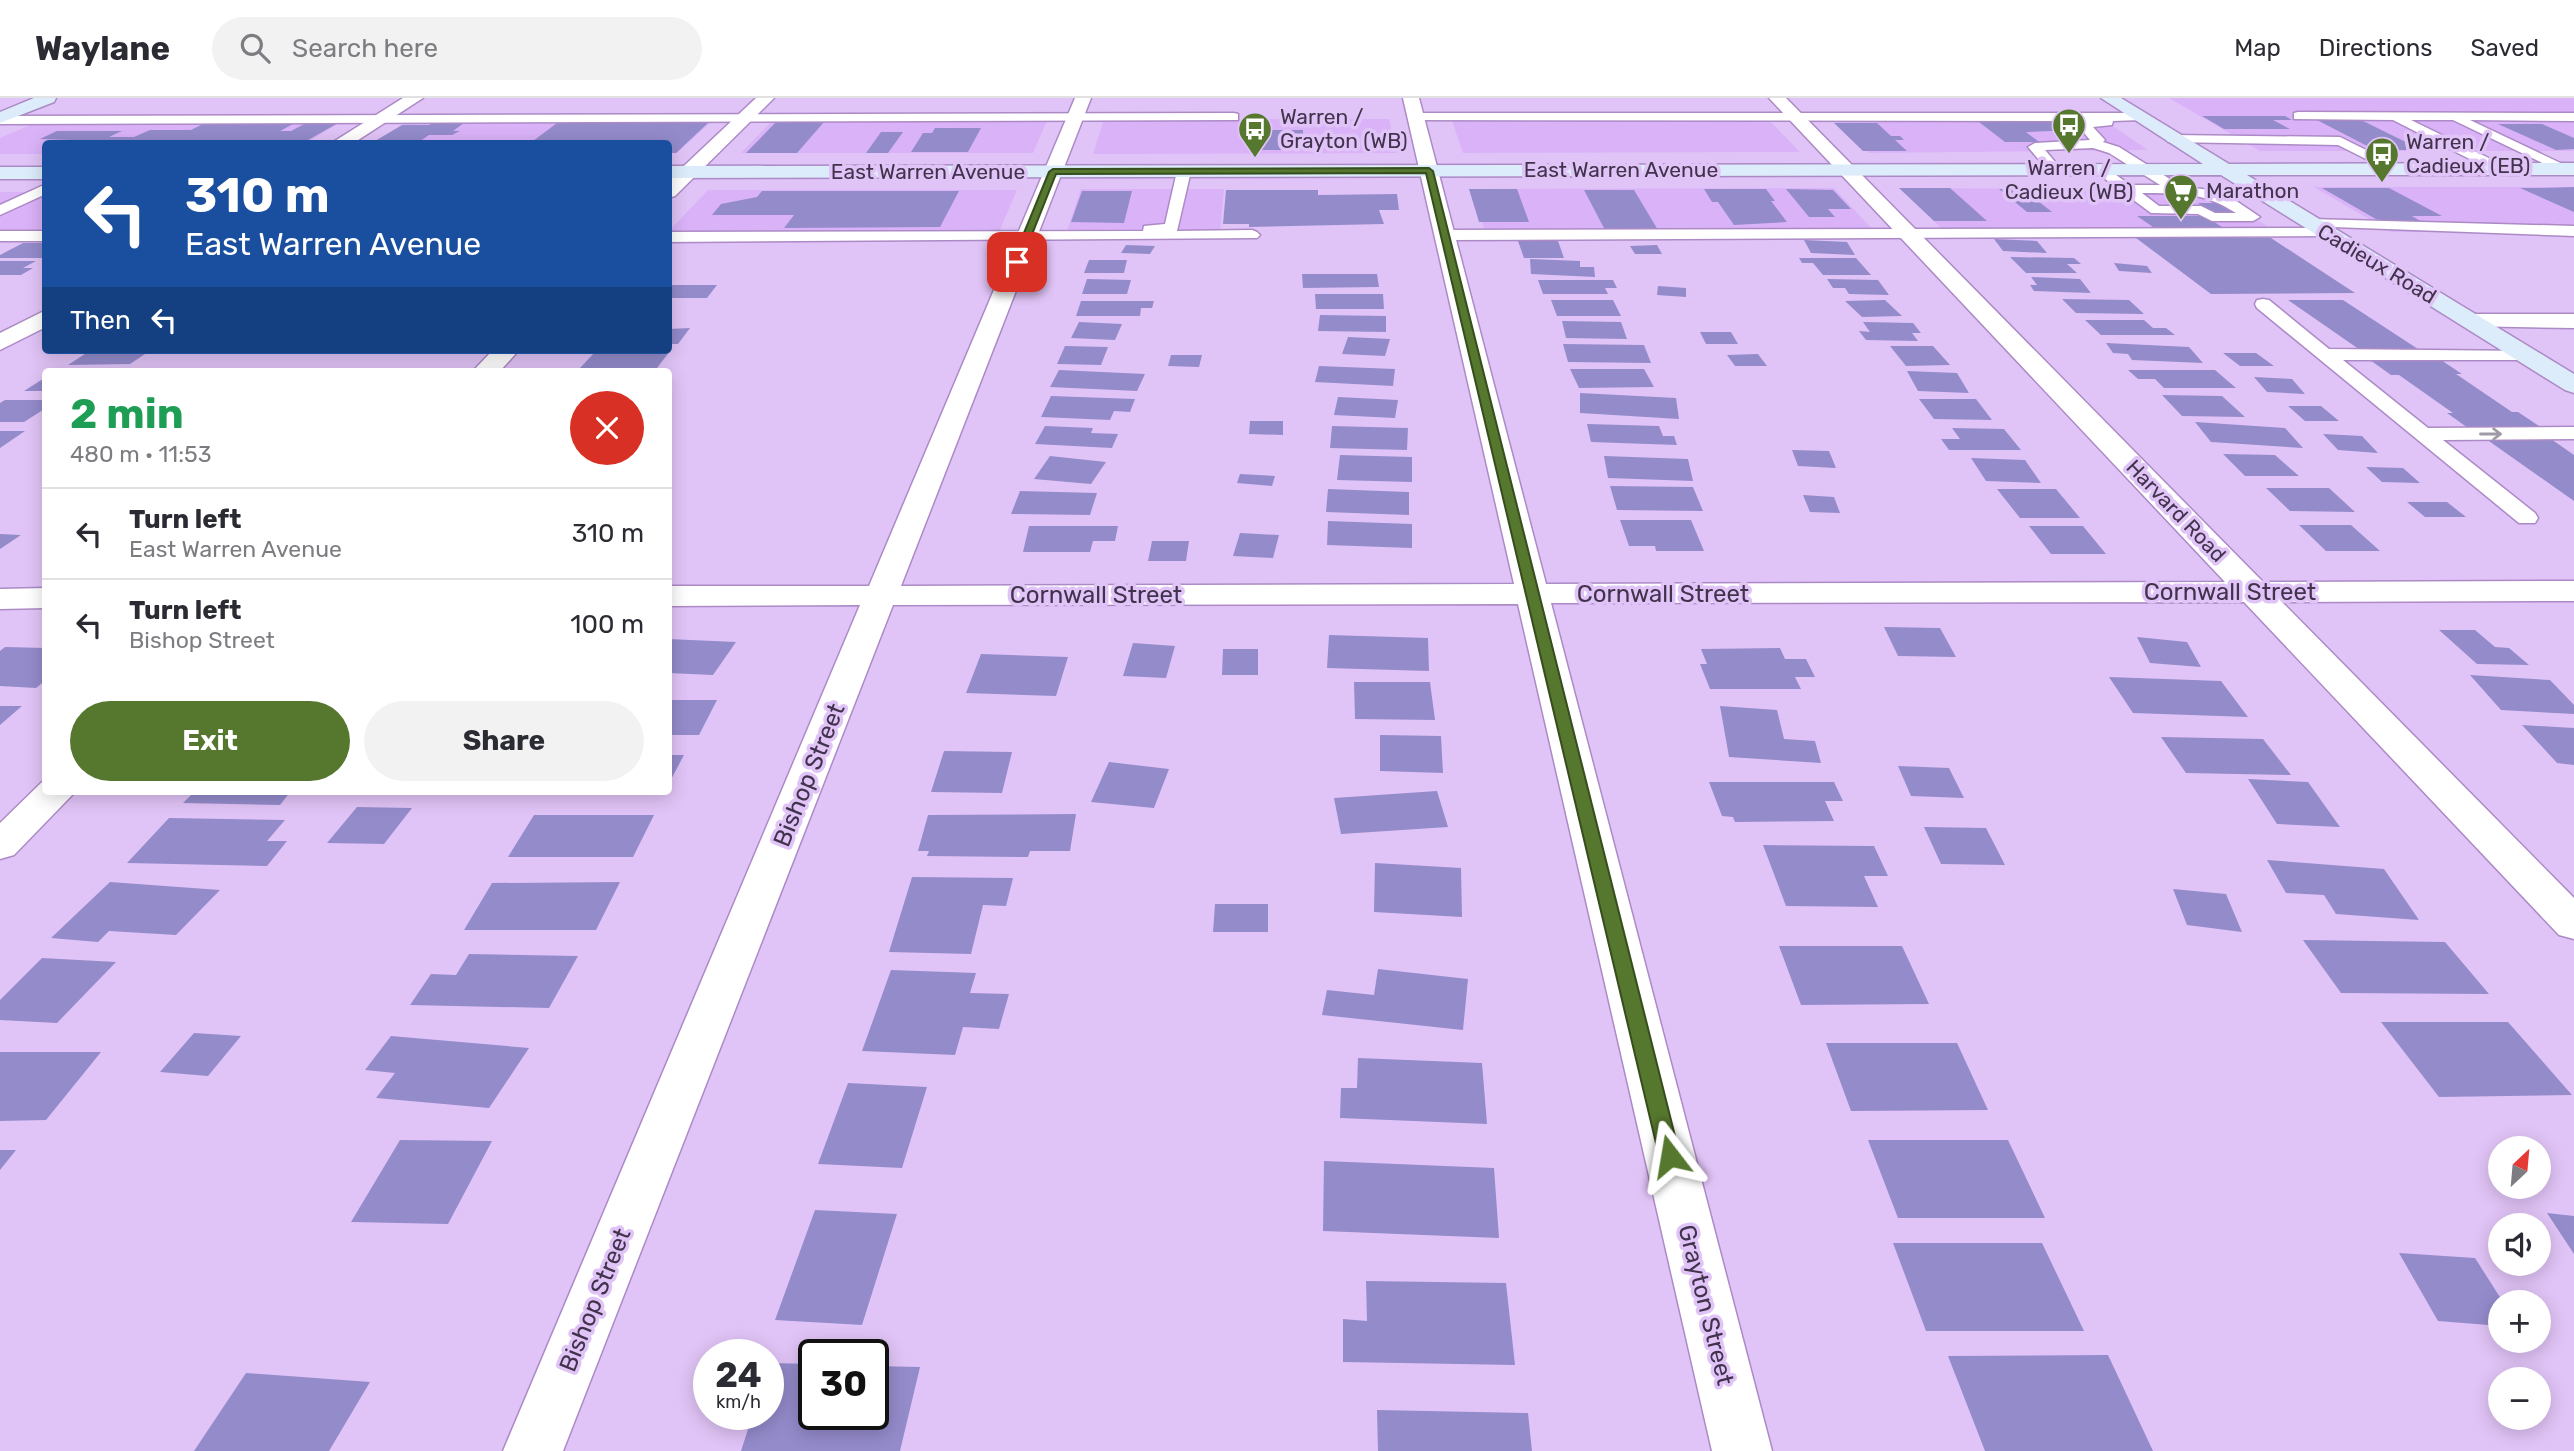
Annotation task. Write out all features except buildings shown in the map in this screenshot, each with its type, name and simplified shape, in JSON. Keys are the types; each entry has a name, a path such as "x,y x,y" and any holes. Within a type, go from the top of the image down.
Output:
{"main road":[{"path":"0,119 48,98"},
{"name":"Cadieux Road","path":"2109,98 2574,384"},
{"name":"East Warren Avenue","path":"672,172 2570,169"},
{"path":"0,173 42,173"}],"street":[{"path":"346,140 415,98"},
{"path":"672,188 766,98"},
{"name":"Bishop Street","path":"533,1451 1083,98"},
{"name":"Grayton Street","path":"1411,98 1742,1451"},
{"name":"Harvard Road","path":"1786,107 2574,925"},
{"path":"0,343 42,319"},
{"path":"2471,321 2574,321"},
{"path":"489,368 504,354"},
{"name":"Cornwall Street","path":"672,596 2574,591"},
{"path":"0,599 42,598"},
{"path":"0,846 52,795"}],"lane":[{"path":"1416,117 1786,107 2141,119"},
{"path":"2298,116 2574,117"},
{"path":"2393,116 2500,169"},
{"path":"2451,116 2570,169"},
{"path":"0,119 1234,117"},
{"path":"2094,144 2098,140 2086,128 2087,124 2141,119"},
{"path":"2173,139 2340,141 2397,169"},
{"path":"2290,140 2345,169"},
{"path":"2055,170 2035,147 2094,144 2107,147 2145,170 2212,217 2265,217 2312,224"},
{"path":"2100,170 2156,211 2201,211"},
{"path":"1028,234 1171,229 1184,171"},
{"path":"0,211 42,190"},
{"path":"2133,194 2262,194"},
{"path":"2221,196 2265,217"},
{"path":"1445,235 1909,235 2312,224 2574,231"},
{"path":"672,237 1252,234"},
{"path":"0,236 42,236"},
{"path":"2263,304 2527,518"},
{"path":"2325,354 2526,355"},
{"path":"2423,435 2574,433"}],"shaded area":[{"path":"2169,98 2574,98 2574,114 2285,114 2574,118 2574,151 2260,151"},
{"path":"1104,119 1389,119 1397,153 1093,154"},
{"path":"2102,119 2148,150 1869,153 1834,121"},
{"path":"410,121 712,121 677,153 672,153 672,140 379,140"},
{"path":"772,121 1047,121 1033,153 741,153"},
{"path":"1452,121 1770,121 1800,152 1463,153"},
{"path":"341,122 311,140 42,140 42,154 0,154 0,138 35,123"},
{"path":"2314,187 2574,187 2574,233 2391,232"},
{"path":"1834,188 1874,231 1485,231 1471,189"},
{"path":"1900,188 2211,190 2273,230 1943,230"},
{"path":"1081,189 1224,189 1220,231 1067,231"},
{"path":"708,190 1017,190 999,232 672,232 672,228"},
{"path":"0,192 42,192 42,233 0,233"}],"place":[{"name":"Warren / Cadieux (WB)","path":"2069,155"},
{"name":"Warren / Grayton (WB)","path":"1255,159"},
{"name":"Warren / Cadieux (EB)","path":"2382,184"},
{"name":"Marathon","path":"2181,221"}],"route":[{"path":"1017,262 1053,172 1429,171 1670,1156"}]}
